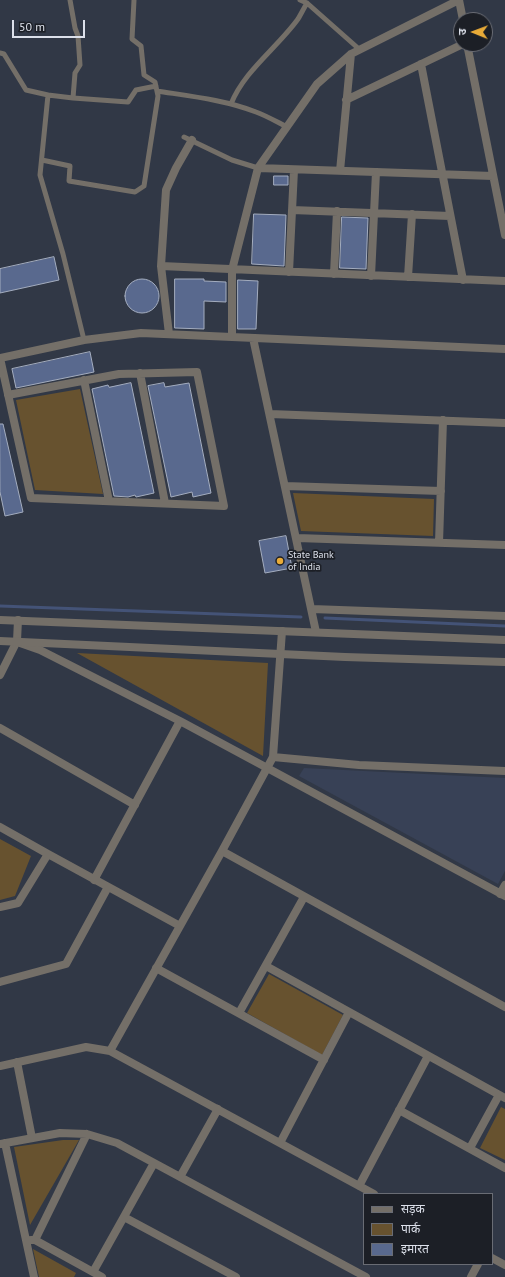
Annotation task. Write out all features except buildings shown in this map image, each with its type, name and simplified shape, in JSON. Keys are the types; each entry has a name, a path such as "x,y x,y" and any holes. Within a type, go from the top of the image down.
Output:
{"street":[{"path":"232,337 232,270 258,168 318,84 351,54 459,0 461,12"},
{"path":"346,100 453,49"},
{"path":"469,52 505,235"},
{"path":"340,171 351,54"},
{"path":"420,64 463,280"},
{"path":"170,334 161,266 166,190 188,139"},
{"path":"258,168 494,176"},
{"path":"289,272 294,170"},
{"path":"371,276 376,172"},
{"path":"292,210 450,216"},
{"path":"334,274 337,212"},
{"path":"408,277 412,214"},
{"path":"161,266 505,281"},
{"path":"8,395 119,374 197,372 224,506 31,498 8,395 0,358 84,340 141,333 505,349"},
{"path":"253,338 316,632"},
{"path":"140,373 165,503"},
{"path":"84,380 109,501"},
{"path":"270,414 505,423"},
{"path":"439,543 443,420"},
{"path":"285,486 441,491"},
{"path":"297,538 505,545"},
{"path":"312,609 505,616"},
{"path":"0,620 505,640"},
{"path":"0,675 17,642 18,620"},
{"path":"110,1051 273,757 282,631"},
{"path":"0,641 281,654 505,662"},
{"path":"17,642 40,650 180,721 503,895 505,885"},
{"path":"94,880 180,721"},
{"path":"0,728 135,805"},
{"path":"273,757 359,765 505,770"},
{"path":"0,827 180,926"},
{"path":"222,851 505,1007"},
{"path":"0,907 18,903 48,854"},
{"path":"0,982 66,964 108,887"},
{"path":"239,1013 304,897"},
{"path":"266,966 502,1097 470,1148"},
{"path":"156,968 324,1060"},
{"path":"280,1143 349,1012"},
{"path":"0,1066 86,1047 110,1051 372,1193"},
{"path":"358,1186 428,1056"},
{"path":"17,1062 32,1138"},
{"path":"180,1177 218,1109"},
{"path":"399,1110 505,1168"},
{"path":"34,1277 2,1144 60,1133 87,1134 117,1143 366,1277"},
{"path":"35,1240 87,1134"},
{"path":"94,1272 154,1163"},
{"path":"124,1217 236,1277"},
{"path":"26,1240 35,1240 102,1277"},
{"path":"493,1259 505,1265"},
{"path":"471,1277 477,1265"}],"lane":[{"path":"70,0 78,36 80,65 75,73 72,98"},
{"path":"42,160 70,166 69,181 135,192 144,186 158,96 155,82 144,75 140,46 132,40 134,0"},
{"path":"300,0 307,3 359,49"},
{"path":"231,104 236,92 298,19 307,3"},
{"path":"0,53 4,54 26,90 72,98 128,102 136,90 156,88 231,104 256,112 287,128"},
{"path":"48,95 40,175 63,254 84,340"},
{"path":"188,139 232,160 258,168"}],"shaded area":[{"path":"304,768 505,778 505,871 498,884 299,776"}],"green space":[{"path":"80,389 103,494 35,490 16,400"},
{"path":"293,493 434,499 433,536 301,531"},
{"path":"77,653 268,663 263,756"},
{"path":"0,839 31,856 15,896 0,900"},
{"path":"269,974 343,1015 322,1055 247,1013"},
{"path":"501,1107 505,1109 505,1160 480,1148"},
{"path":"63,1140 79,1140 30,1225 14,1147"},
{"path":"33,1249 76,1273 74,1277 39,1277"}],"waterway":[{"path":"0,606 301,617"},
{"path":"325,618 505,626"}],"place":[{"name":"State Bank of India","path":"280,561"}]}
